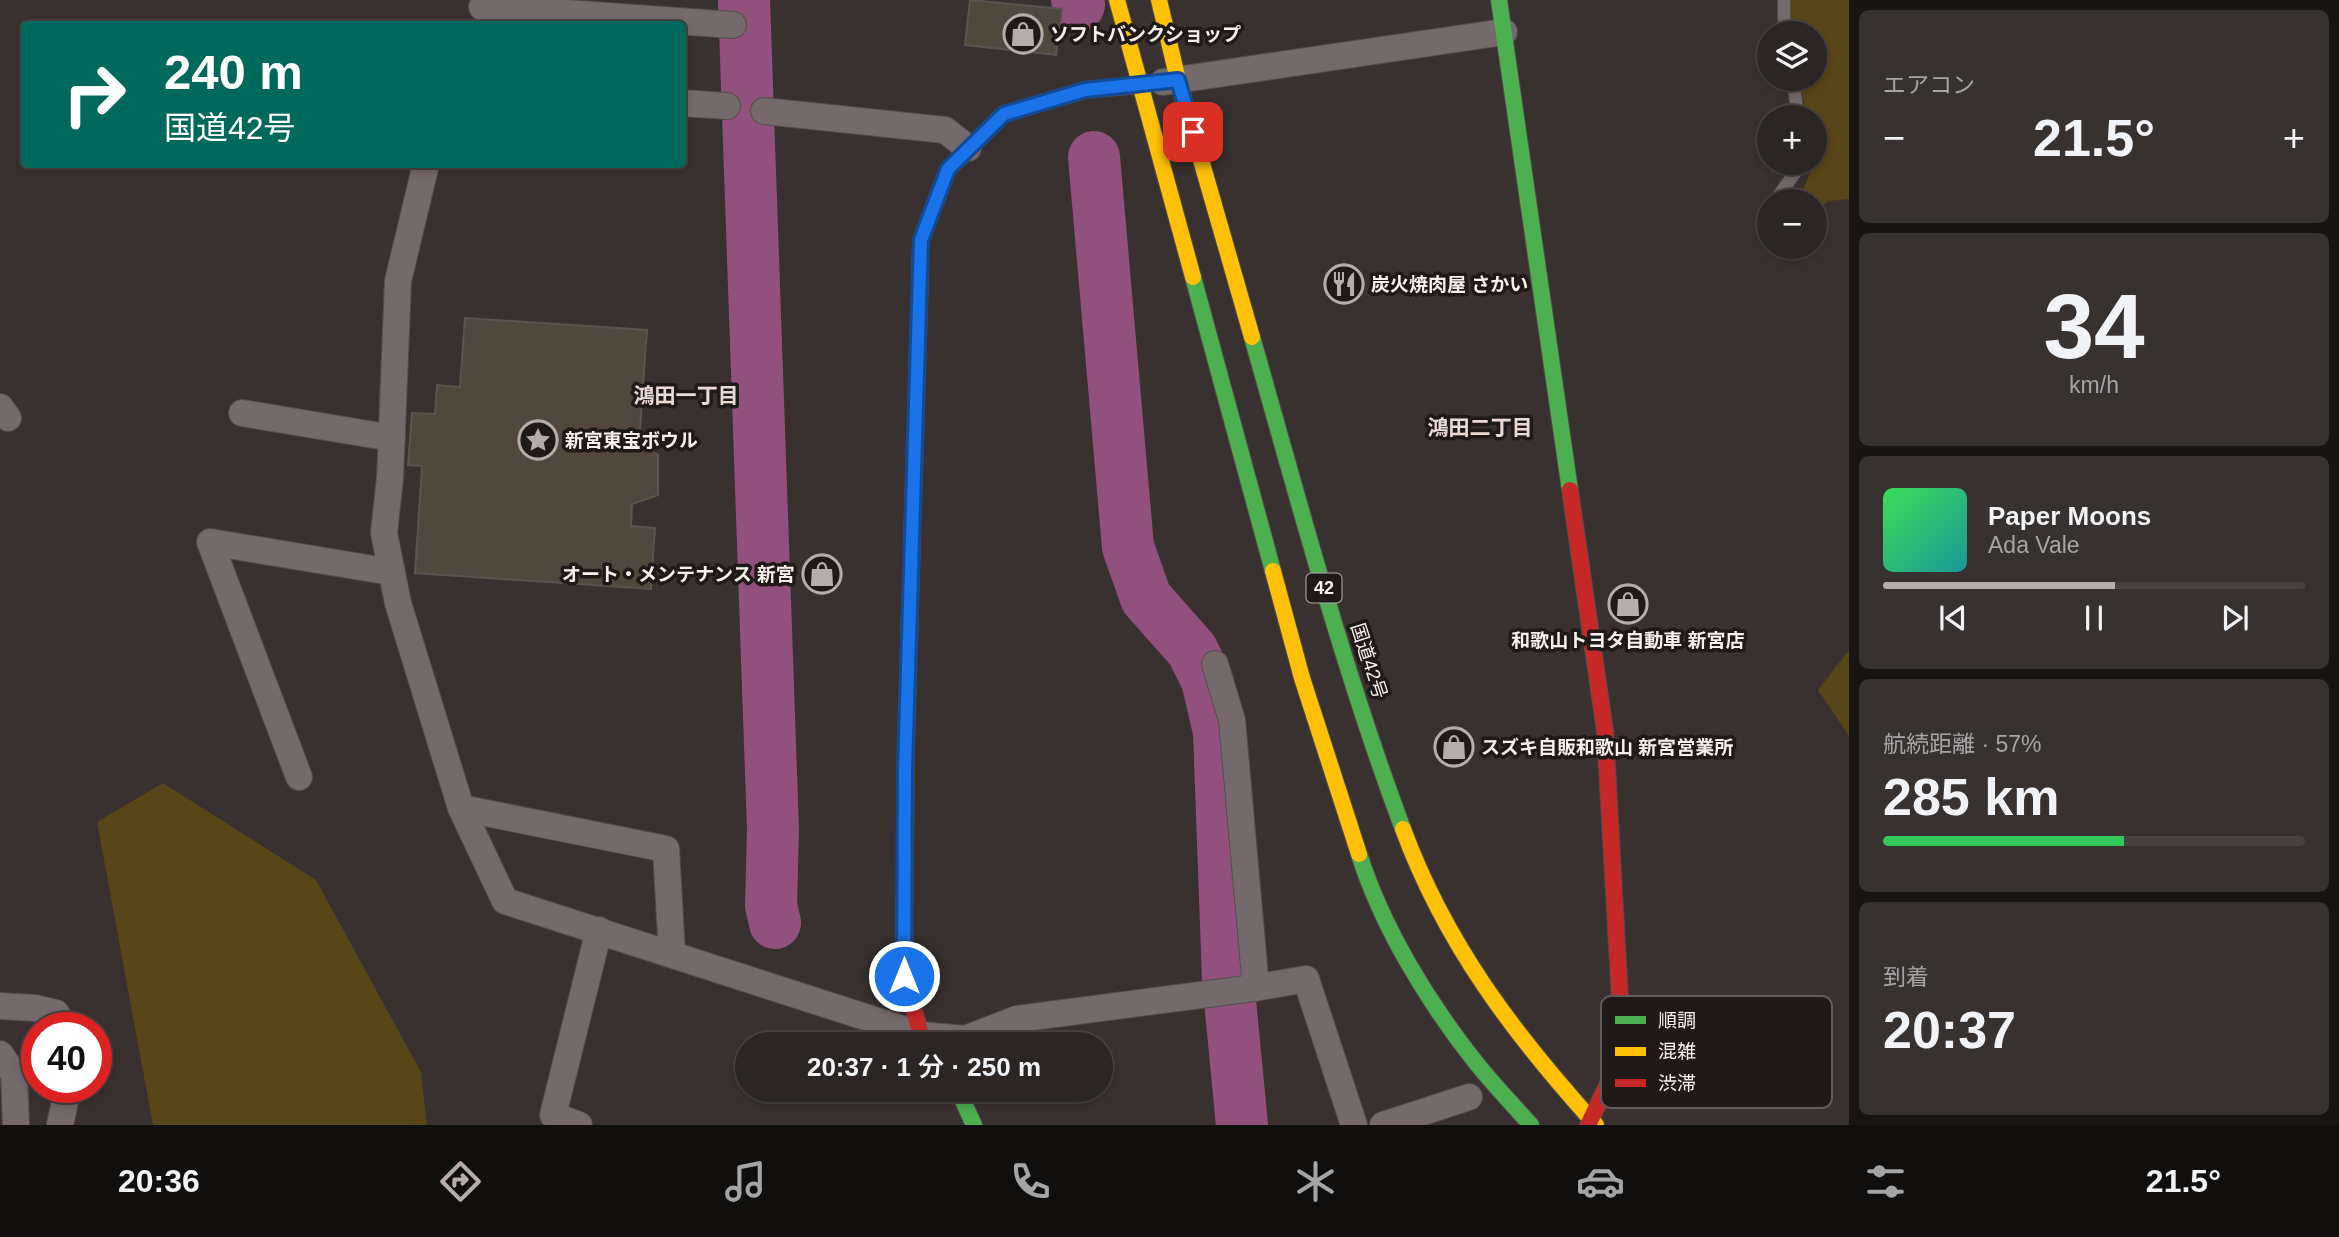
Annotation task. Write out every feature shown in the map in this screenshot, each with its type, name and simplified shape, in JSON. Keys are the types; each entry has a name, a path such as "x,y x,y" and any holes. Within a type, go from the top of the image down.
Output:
{"main road":[{"name":"42","path":"1117,0 1302,678 1367,880 1407,963 1477,1064 1531,1125"},
{"name":"国道42号","path":"1159,0 1178,80 1327,600 1385,781 1421,877 1484,988 1541,1064 1592,1123"},
{"path":"1499,0 1605,731 1620,996"},
{"path":"922,1032 904,976 905,770 921,240 948,169 1004,114 1085,90 1141,85"},
{"path":"963,1102 974,1125"},
{"path":"1592,1123 1601,1103"}],"street":[{"path":"482,11 661,21"},
{"path":"686,22 733,25"},
{"path":"1141,85 1504,32"},
{"path":"686,103 727,106"},
{"path":"764,111 945,130 968,148"},
{"path":"425,168 398,281 390,478 384,533 398,603 461,808 505,901 900,1032"},
{"path":"242,413 392,438"},
{"path":"299,778 211,542 391,572"},
{"path":"1215,664 1232,720 1255,988"},
{"path":"461,808 666,849 671,954"},
{"path":"579,1125 553,1115 599,930"},
{"path":"983,1032 1017,1019 1306,979 1354,1125"},
{"path":"0,1006 51,1012"},
{"path":"0,1054 14,1074 16,1125"},
{"path":"1383,1125 1469,1097"},
{"path":"60,1125 65,1103"}],"lane":[{"path":"1784,0 1784,21"}],"shaded area":[{"path":"1784,0 1849,0 1849,199 1827,202 1827,189 1804,189 1809,175 1827,175 1827,105 1804,105 1802,91 1827,91 1827,21 1788,21"},
{"path":"1849,650 1849,736 1818,690"},
{"path":"163,783 316,880 421,1072 427,1125 153,1125 97,822"}],"building":[{"path":"970,0 1062,9 1056,55 965,45"},
{"path":"465,318 647,330 639,443 658,455 658,495 632,504 631,526 655,528 651,589 415,573 422,466 408,465 412,413 435,414 437,385 460,387"}],"waterway":[{"path":"744,0 773,830 771,905 775,923"},
{"path":"1077,0 1079,5"},
{"path":"1094,157 1128,547 1146,598 1192,650 1207,680 1219,732 1228,980 1242,1125"}],"traffic: fast":[{"path":"1499,0 1570,490"},
{"path":"1193,277 1273,571"},
{"path":"1252,337 1341,647 1403,829"},
{"path":"1359,854 1380,909 1425,990 1477,1064 1531,1125"},
{"path":"963,1102 974,1125"}],"traffic: slow":[{"path":"1117,0 1193,277"},
{"path":"1159,0 1178,80 1252,337"},
{"path":"906,745 921,240 948,169 961,157"},
{"path":"1273,571 1302,678 1359,854"},
{"path":"1403,829 1420,871 1461,950 1510,1022 1596,1125"}],"traffic: jam":[{"path":"961,157 1004,114 1085,90 1141,85"},
{"path":"1570,490 1605,731 1620,996"},
{"path":"906,745 904,976 920,1032"},
{"path":"1588,1125 1601,1098"}],"place":[{"name":"ソフトバンクショップ","path":"1023,34"},
{"name":"炭火焼肉屋 さかい","path":"1344,284"},
{"name":"新宮東宝ボウル","path":"538,440"},
{"name":"オート・メンテナンス 新宮","path":"822,574"},
{"name":"和歌山トヨタ自動車 新宮店","path":"1628,604"},
{"name":"スズキ自販和歌山 新宮営業所","path":"1454,747"}],"district":[{"name":"鴻田一丁目","path":"686,395"},
{"name":"鴻田二丁目","path":"1480,427"}],"route":[{"path":"904,976 905,770 921,240 948,169 1004,114 1085,90 1178,80 1193,132"}]}
